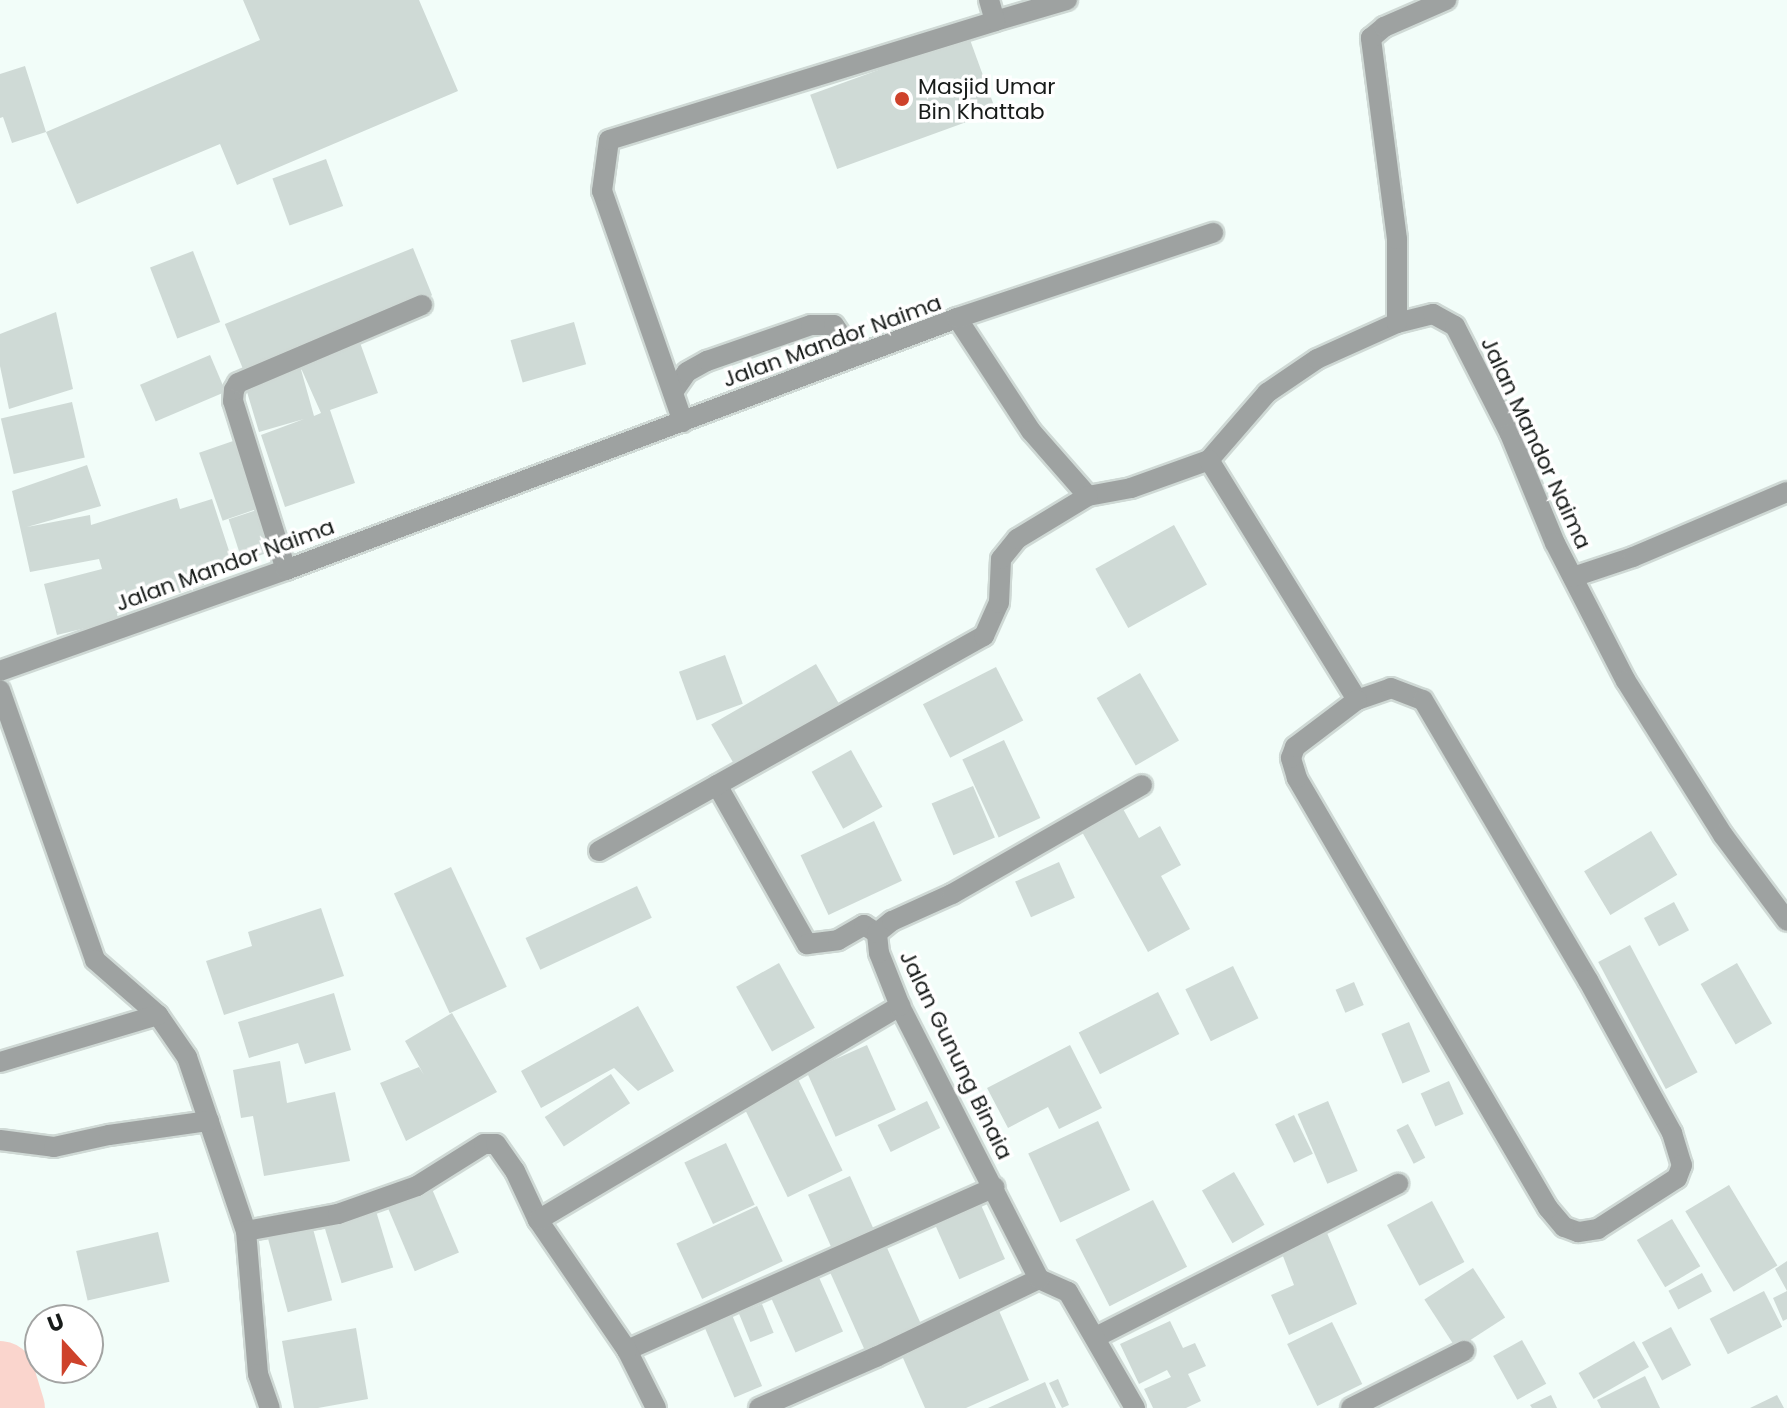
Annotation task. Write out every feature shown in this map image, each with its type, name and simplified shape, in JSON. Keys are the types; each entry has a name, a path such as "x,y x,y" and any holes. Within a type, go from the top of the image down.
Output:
{"street":[{"path":"989,0 995,21"},
{"path":"683,422 602,191 609,140 1067,0"},
{"path":"1397,323 1397,239 1371,38 1384,27 1446,0"},
{"path":"957,318 1213,233"},
{"path":"286,570 233,401 234,390 238,383 422,305"},
{"name":"Jalan Mandor Naima","path":"0,671 286,570 957,318 1031,431 1081,500 1131,488 1209,460 1267,393 1317,359 1397,323 1433,314 1455,326 1510,434 1573,577 1633,557 1787,492"},
{"path":"673,392 687,372 707,361 811,325 834,325 854,355"},
{"path":"1209,460 1357,700"},
{"path":"599,851 984,636 999,603 1001,559 1017,539 1081,500"},
{"path":"1573,577 1641,705 1723,835 1787,921"},
{"path":"1391,688 1423,700 1588,980 1672,1133 1682,1165 1677,1178 1598,1229 1578,1232 1564,1227 1548,1208 1297,778 1291,758 1295,747 1357,700 1391,688"},
{"path":"0,690 95,960 158,1015 187,1057 246,1231 258,1374 270,1408"},
{"path":"717,785 807,944 838,940 864,925 877,933"},
{"name":"Jalan Gunung Binaia","path":"1039,1279 995,1187 900,1006 879,953 877,933 892,921 952,894 1142,785"},
{"path":"538,1220 900,1006"},
{"path":"0,1062 158,1015"},
{"path":"0,1140 54,1147 109,1135 209,1121"},
{"path":"246,1231 338,1214 404,1191 484,1144 496,1144 515,1171 538,1220 627,1350 656,1408"},
{"path":"1096,1337 1398,1184"},
{"path":"627,1350 995,1187"},
{"path":"759,1408 876,1357 1039,1279 1068,1292 1135,1408"},
{"path":"1351,1408 1464,1351"}],"building":[{"path":"243,0 419,0 458,91 237,185 220,144 77,204 46,132 260,40"},
{"name":"Masjid Umar Bin Khattab","path":"969,37 996,111 837,169 810,95"},
{"path":"25,66 46,132 12,143 3,117 0,118 0,74"},
{"path":"326,159 343,206 290,225 272,178"},
{"path":"413,248 432,295 244,371 225,324"},
{"path":"193,251 220,322 177,338 150,267"},
{"path":"56,312 73,389 9,409 0,366 0,334"},
{"path":"574,322 586,364 523,382 511,340"},
{"path":"358,337 378,393 330,410 355,483 285,507 261,435 304,419 259,432 244,382 300,366","holes":["300,366 321,413 314,416"]},
{"path":"210,355 226,392 156,422 140,385"},
{"path":"72,402 85,458 14,474 1,418"},
{"path":"236,440 259,508 223,521 199,453"},
{"path":"87,465 101,506 27,527 90,515 91,525 177,498 180,509 212,499 232,560 199,570 204,585 117,613 118,620 57,635 44,584 102,569 99,559 30,572 12,491"},
{"path":"260,509 274,551 242,561 229,519"},
{"path":"1174,525 1207,584 1128,628 1095,569"},
{"path":"725,655 743,704 697,721 679,672"},
{"path":"816,664 840,706 735,766 711,724"},
{"path":"996,667 1023,720 950,758 923,704"},
{"path":"1140,673 1179,741 1136,766 1097,698"},
{"path":"1004,740 1040,818 999,837 962,759"},
{"path":"851,750 883,807 843,829 812,772"},
{"path":"973,786 995,838 953,855 932,804"},
{"path":"1122,807 1139,838 1160,826 1181,865 1161,876 1190,929 1148,952 1081,830"},
{"path":"874,821 902,881 828,915 801,855"},
{"path":"1651,831 1677,875 1610,915 1584,871"},
{"path":"1059,862 1075,898 1031,917 1015,882"},
{"path":"451,867 507,987 450,1013 394,894"},
{"path":"637,886 652,918 540,970 526,938"},
{"path":"1674,902 1689,930 1659,946 1644,918"},
{"path":"321,908 344,976 224,1015 206,961 252,946 248,932"},
{"path":"1630,945 1698,1072 1666,1089 1598,962"},
{"path":"779,963 815,1028 772,1051 736,987"},
{"path":"1737,963 1772,1024 1736,1045 1701,984"},
{"path":"1233,966 1258,1018 1211,1041 1185,989"},
{"path":"1354,982 1364,1005 1345,1013 1336,990"},
{"path":"1158,992 1179,1034 1100,1074 1079,1032"},
{"path":"334,993 351,1050 305,1064 298,1043 249,1058 238,1022"},
{"path":"638,1006 674,1071 638,1091 614,1068 541,1108 521,1071"},
{"path":"452,1013 497,1092 406,1141 380,1083 419,1067 424,1075 405,1041"},
{"path":"1409,1022 1430,1072 1402,1083 1381,1034"},
{"path":"867,1045 896,1110 836,1137 807,1072"},
{"path":"1070,1045 1102,1108 1059,1129 1048,1107 1008,1128 987,1088"},
{"path":"280,1061 287,1103 335,1092 350,1161 264,1176 253,1116 241,1118 233,1070"},
{"path":"611,1074 630,1103 564,1146 545,1117"},
{"path":"797,1077 843,1170 788,1197 742,1104"},
{"path":"1449,1081 1464,1114 1435,1126 1421,1094"},
{"path":"927,1101 940,1128 891,1152 878,1125"},
{"path":"1328,1101 1358,1171 1327,1184 1298,1114"},
{"path":"1294,1115 1313,1154 1294,1163 1275,1124"},
{"path":"1098,1121 1130,1190 1060,1222 1028,1154"},
{"path":"1408,1124 1425,1158 1414,1164 1396,1130"},
{"path":"726,1143 755,1205 713,1224 684,1162"},
{"path":"1234,1172 1264,1225 1232,1243 1202,1190"},
{"path":"850,1176 874,1229 832,1248 808,1195"},
{"path":"1729,1185 1777,1266 1734,1292 1685,1211"},
{"path":"432,1189 459,1253 415,1271 388,1208"},
{"path":"1153,1200 1187,1267 1110,1306 1075,1239"},
{"path":"1432,1201 1464,1262 1419,1286 1387,1225"},
{"path":"981,1205 1005,1259 959,1279 935,1225"},
{"path":"757,1206 783,1261 702,1299 676,1244"},
{"path":"376,1211 393,1267 342,1283 324,1227"},
{"path":"1672,1219 1700,1266 1665,1287 1637,1240"},
{"path":"312,1225 332,1300 288,1312 268,1237"},
{"path":"158,1232 169,1282 88,1301 76,1251"},
{"path":"1327,1233 1357,1304 1289,1335 1271,1295 1294,1285 1281,1251"},
{"path":"884,1241 921,1324 864,1349 827,1266"},
{"path":"1787,1261 1787,1291 1775,1269"},
{"path":"1473,1268 1505,1317 1456,1349 1424,1300"},
{"path":"817,1273 843,1331 796,1353 769,1294"},
{"path":"1702,1273 1712,1292 1678,1309 1668,1291"},
{"path":"1764,1291 1782,1327 1728,1354 1710,1319"},
{"path":"1787,1291 1787,1319 1783,1321 1773,1298"},
{"path":"762,1304 774,1333 750,1342 739,1313"},
{"path":"997,1306 1029,1380 966,1408 925,1408 899,1349"},
{"path":"732,1315 762,1386 734,1398 704,1327"},
{"path":"1170,1321 1183,1348 1195,1343 1206,1366 1188,1374 1201,1401 1186,1408 1153,1408 1144,1389 1171,1377 1167,1370 1139,1384 1120,1344"},
{"path":"1332,1322 1362,1384 1317,1406 1287,1344"},
{"path":"1671,1327 1691,1365 1662,1380 1642,1342"},
{"path":"356,1328 368,1399 318,1408 294,1408 282,1341"},
{"path":"1522,1340 1546,1384 1517,1400 1493,1356"},
{"path":"1634,1341 1649,1367 1594,1399 1579,1373"},
{"path":"1645,1376 1660,1408 1601,1408 1597,1400"},
{"path":"1058,1379 1069,1405 1062,1408 1049,1383"},
{"path":"1045,1382 1056,1408 988,1408"},
{"path":"1551,1395 1557,1408 1532,1408 1530,1405"},
{"path":"1777,1395 1784,1408 1750,1408"}],"waterway":[{"path":"0,1376 10,1408"}],"place":[{"name":"Masjid Umar Bin Khattab","path":"902,99"}]}
